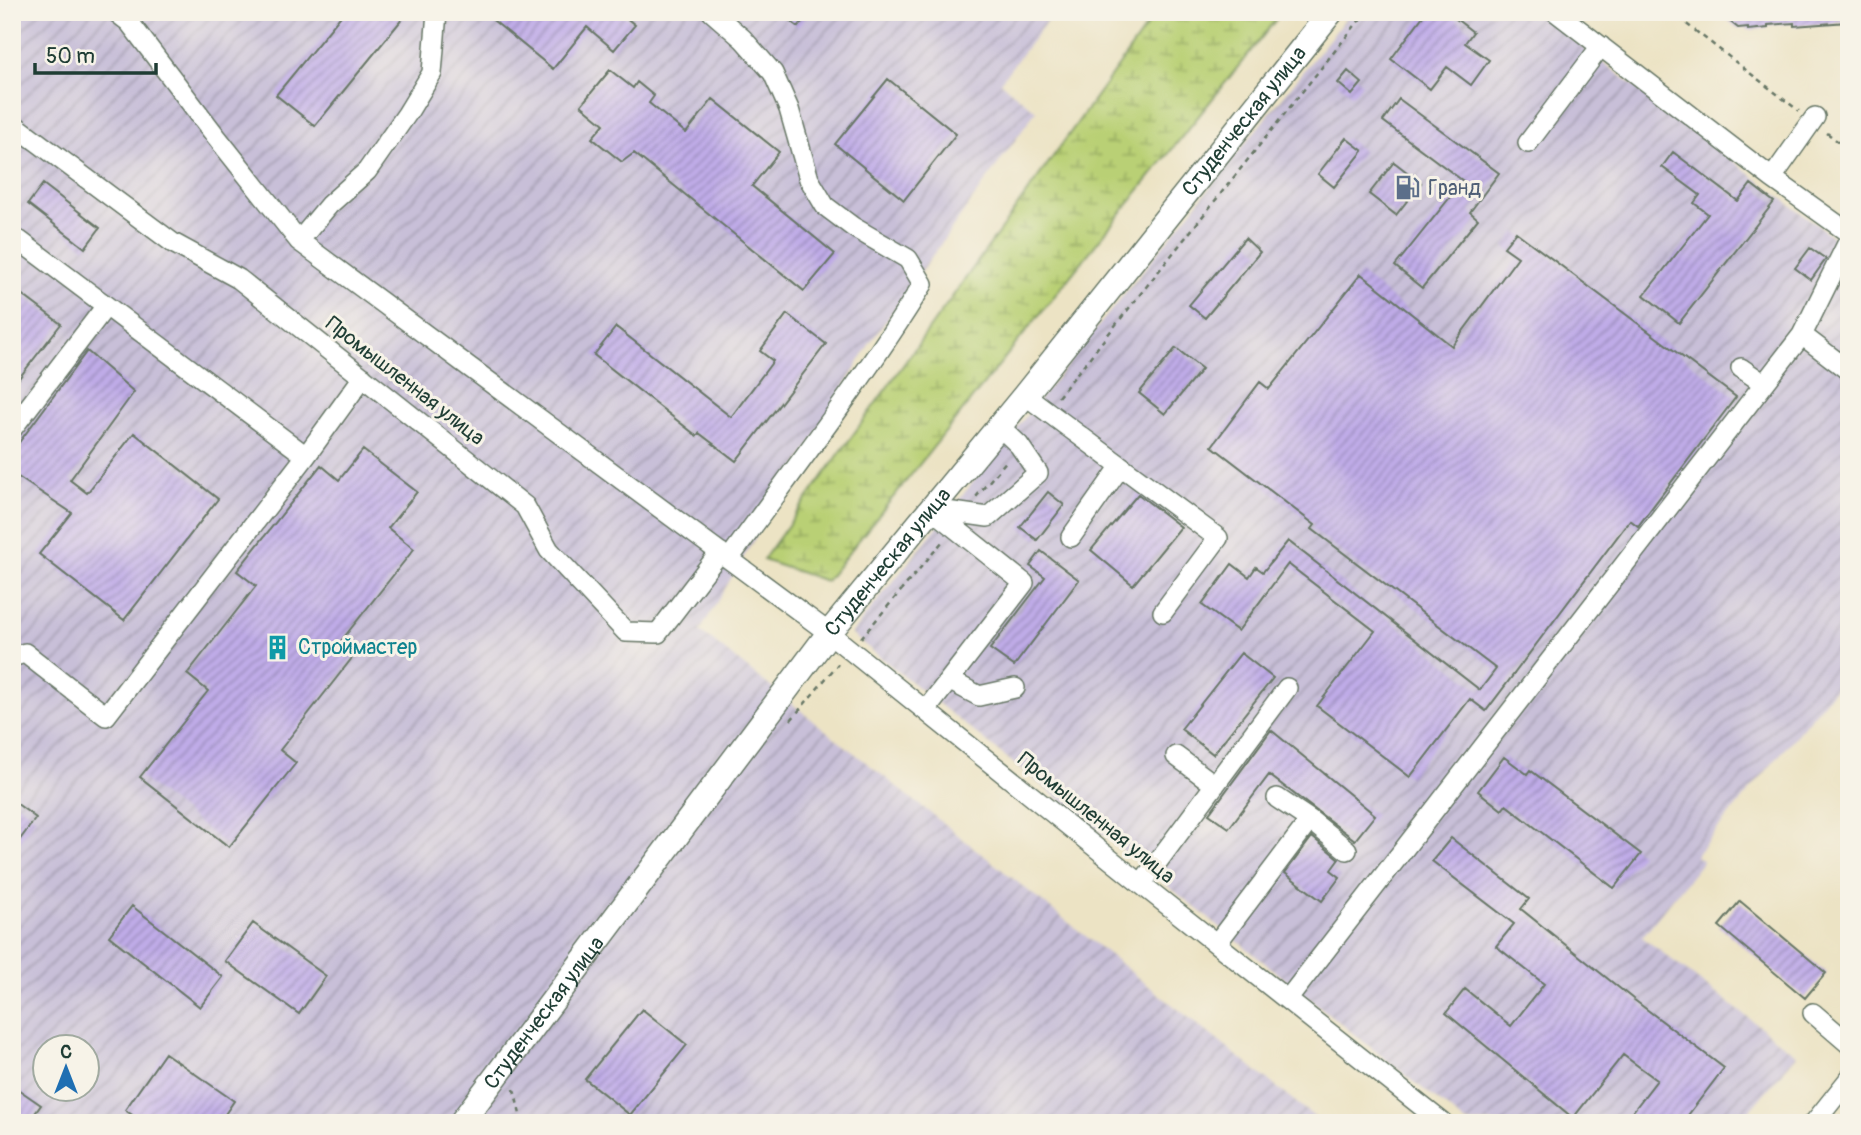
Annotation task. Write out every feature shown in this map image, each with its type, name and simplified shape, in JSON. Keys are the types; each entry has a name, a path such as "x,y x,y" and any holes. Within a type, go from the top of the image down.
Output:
{"main road":[{"name":"Студенческая улица","path":"461,1123 829,633 1025,395 1331,12"}],"street":[{"name":"Промышленная улица","path":"116,12 129,22 299,241 829,633 1443,1123"},
{"path":"299,241 329,205 367,171 432,73 437,12"},
{"path":"712,12 743,39 773,73 789,109 809,179 825,206 853,227 908,259 923,284 853,388 725,555"},
{"path":"1556,12 1772,178 1849,233"},
{"path":"1528,143 1601,47"},
{"path":"1772,178 1814,119"},
{"name":"Промышленная улица","path":"12,123 173,243 239,279 525,506 549,550 625,632 657,633 725,555"},
{"path":"1288,999 1802,335 1849,240"},
{"path":"12,253 20,241 306,456"},
{"path":"12,429 106,306"},
{"path":"1802,335 1849,371"},
{"path":"1741,368 1763,383"},
{"path":"12,657 25,653 107,716 306,456 363,377"},
{"path":"1025,395 1218,538 1163,612"},
{"path":"959,521 988,517 1038,473 1019,445 999,426"},
{"path":"1071,537 1121,466"},
{"path":"926,710 1024,583 959,521 931,509"},
{"path":"949,680 979,696 1015,688"},
{"path":"1141,884 1287,688"},
{"path":"1176,756 1215,785"},
{"path":"1277,798 1347,850"},
{"path":"1217,943 1310,820"},
{"path":"1813,1013 1849,1044"},
{"path":"1814,1123 1849,1079"}],"path":[{"path":"1047,411 1366,12"},
{"path":"1671,12 1814,119 1849,150"},
{"path":"789,722 959,521 1019,445"},
{"path":"514,1089 522,1123"}],"shaded area":[{"path":"12,12 1054,12 1000,82 1036,111 870,343 700,631 1322,1123 12,1123"},
{"path":"1351,12 1537,12 1849,249 1849,672 1695,856 1703,861 1642,937 1797,1055 1739,1123 1466,1123 851,634"}],"green space":[{"path":"1157,12 1282,12 826,581 763,560"}],"building":[{"path":"344,12 408,12 315,126 276,95"},
{"path":"483,12 619,12 635,25 614,50 587,27 553,69"},
{"path":"779,12 810,12 798,27"},
{"path":"1426,12 1447,12 1473,32 1465,43 1489,60 1471,85 1447,67 1430,89 1391,59"},
{"path":"1718,12 1846,12 1847,22 1768,25 1768,28 1748,30 1748,27 1738,28"},
{"path":"610,70 633,88 637,82 654,96 649,103 686,133 713,99 779,152 752,186 835,254 804,291 634,153 622,162 592,138 604,124 581,105"},
{"path":"1348,71 1362,83 1352,95 1338,83"},
{"path":"888,79 956,134 904,200 835,144"},
{"path":"1399,99 1499,173 1470,212 1478,219 1422,288 1395,266 1463,181 1383,121"},
{"path":"1346,138 1363,151 1334,187 1318,174"},
{"path":"1673,152 1738,201 1751,184 1774,202 1679,323 1644,295 1708,214 1694,203 1700,195 1662,167"},
{"path":"1394,162 1421,183 1396,215 1369,194"},
{"path":"43,184 100,228 85,248 28,204"},
{"path":"1516,232 1736,397 1638,526 1630,520 1486,711 1470,699 1410,777 1317,706 1375,631 1288,564 1238,631 1202,605 1232,564 1249,577 1256,567 1263,572 1288,541 1480,690 1496,669 1312,529 1315,525 1212,446 1260,382 1269,389 1361,274 1452,346 1518,257 1504,247"},
{"path":"1245,238 1260,252 1205,318 1189,305"},
{"path":"1810,248 1826,259 1811,280 1795,268"},
{"path":"12,287 61,324 12,387"},
{"path":"787,314 826,344 736,461 699,433 697,436 594,355 616,327 731,417 773,361 760,351"},
{"path":"1176,348 1202,369 1165,414 1139,393"},
{"path":"87,351 134,392 70,480 87,493 134,433 218,499 124,620 39,554 72,513 12,473 12,452"},
{"name":"Строймастер","path":"363,450 417,492 388,528 414,549 341,641 356,653 280,750 296,763 229,847 140,777 208,691 187,674 256,586 237,571 321,465 339,480"},
{"path":"1048,492 1064,505 1037,540 1020,527"},
{"path":"1138,494 1181,527 1133,585 1091,550"},
{"path":"1041,551 1079,580 1014,666 990,649 1045,577 1030,566"},
{"path":"1241,653 1273,678 1213,754 1181,729"},
{"path":"1271,730 1375,815 1355,840 1269,775 1229,828 1209,814"},
{"path":"1504,757 1527,774 1530,770 1641,854 1614,888 1506,805 1502,810 1478,791"},
{"path":"12,800 36,818 12,850"},
{"path":"1312,837 1339,859 1331,870 1340,877 1322,901 1285,873"},
{"path":"1451,838 1529,899 1521,909 1724,1068 1682,1123 1624,1123 1657,1080 1623,1055 1573,1118 1446,1013 1465,989 1511,1026 1544,984 1496,946 1514,924 1432,861"},
{"path":"1740,901 1826,973 1805,998 1719,926"},
{"path":"132,906 223,977 200,1007 109,936"},
{"path":"253,923 326,976 299,1014 225,961"},
{"path":"642,1009 687,1045 630,1115 585,1079"},
{"path":"165,1053 234,1101 219,1123 144,1123 125,1110"},
{"path":"12,1085 32,1099 32,1104 41,1105 28,1123 12,1123"}],"place":[{"name":"Гранд","path":"1408,188"},
{"name":"Строймастер","path":"278,647"}]}
